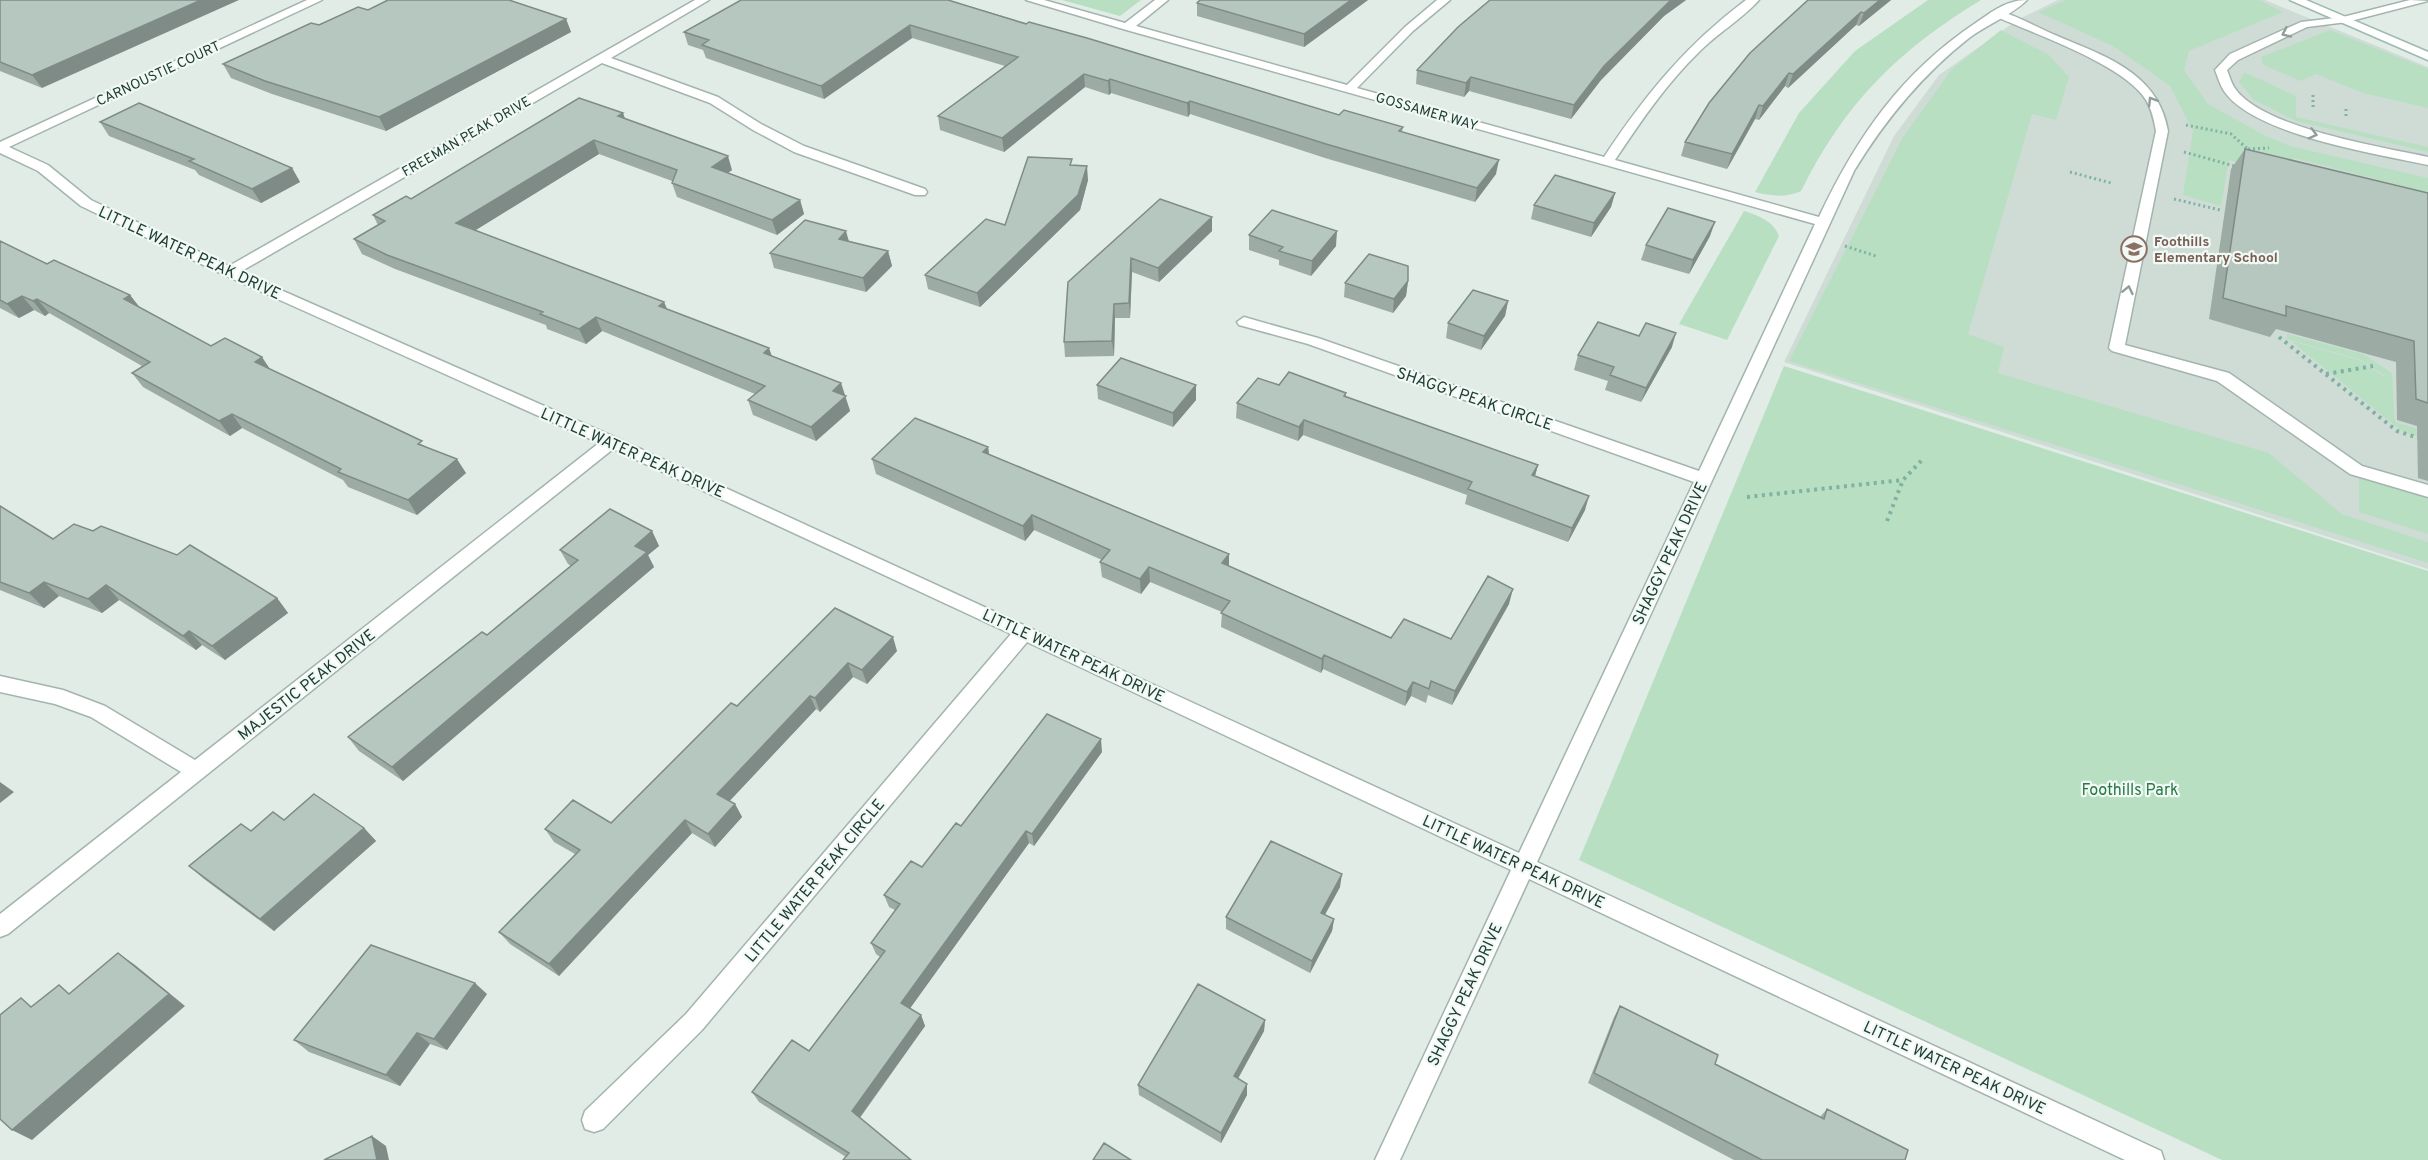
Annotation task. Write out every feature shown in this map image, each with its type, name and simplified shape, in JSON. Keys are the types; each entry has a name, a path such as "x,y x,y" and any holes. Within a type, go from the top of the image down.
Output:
{"street":[{"name":"CARNOUSTIE COURT","path":"0,147 316,0"},
{"name":"FREEMAN PEAK DRIVE","path":"229,272 703,0"},
{"name":"GOSSAMER WAY","path":"1032,0 1822,222"},
{"path":"1127,27 1162,0"},
{"path":"1349,89 1409,29 1444,0"},
{"path":"1607,162 1648,102 1668,78 1712,33 1754,0"},
{"name":"SHAGGY PEAK DRIVE","path":"1387,1160 1847,171 1869,134 1923,69 1957,40 1996,13 2021,0"},
{"path":"2296,0 2428,56"},
{"path":"2423,0 2343,20 2305,24 2234,57 2224,64 2221,70 2225,85 2237,99 2256,113 2285,126 2428,161"},
{"path":"1996,13 2114,64 2135,80 2157,106 2162,120 2162,131 2116,348 2223,378 2356,470 2428,491"},
{"path":"601,58 714,100 757,128 799,149 920,192"},
{"name":"LITTLE WATER PEAK DRIVE","path":"0,147 43,168 86,203 229,272 611,442 1024,632 2152,1160"},
{"name":"SHAGGY PEAK CIRCLE","path":"1244,322 1313,341 1704,478"},
{"name":"MAJESTIC PEAK DRIVE","path":"0,927 611,442"},
{"name":"LITTLE WATER PEAK CIRCLE","path":"594,1120 694,1022 1024,632"},
{"path":"0,684 64,698 90,708 114,720 196,771"}],"path":[{"path":"2186,124 2230,134 2255,155"},
{"path":"2248,149 2269,148"},
{"path":"2181,152 2239,167"},
{"path":"2070,172 2111,183"},
{"path":"2174,199 2220,210"},
{"path":"1845,246 1876,256"},
{"path":"2279,337 2397,431 2428,441"},
{"path":"2325,374 2373,366"},
{"path":"1887,521 1903,480 1923,459"},
{"path":"1747,496 1903,480"}],"shaded area":[{"name":"Foothills Elementary School","path":"2058,0 2265,0 2428,67 2428,569 1784,362 1894,136 1939,75 2019,19"}],"green space":[{"path":"1062,0 1141,0 1120,16"},
{"path":"1928,0 1981,0 1924,39 1876,82 1836,131 1801,191 1778,196 1755,192 1799,113 1855,51"},
{"path":"2066,0 2259,0 2283,12 2189,51 2184,70 2208,104 2264,135 2290,146 2428,178 2428,199 2403,193 2403,186 2294,158 2290,176 2229,160 2221,206 2183,195 2193,131 2170,86 2113,46 2038,12"},
{"path":"2001,30 2049,55 2069,77 2056,120 2032,114 1968,334 2004,347 1998,373 2269,453 2342,514 2428,542 2428,563 1789,361 1903,137 1952,69"},
{"path":"2330,30 2428,69 2428,108 2363,93 2316,74 2301,81 2263,65 2261,57"},
{"path":"2244,72 2296,96 2296,117 2428,147 2428,152 2296,121 2254,100 2239,82"},
{"path":"1744,211 1769,223 1779,236 1727,340 1679,324"},
{"path":"2287,334 2363,354 2392,373 2395,422 2428,432 2428,439 2403,432 2291,341 2359,360 2384,379 2384,375 2359,359 2287,339"},
{"name":"Foothills Park","path":"1784,366 2428,571 2428,1160 2222,1160 1579,860"},
{"path":"2359,477 2428,498 2428,534 2359,512"}],"building":[{"path":"0,0 201,0 32,75 0,62"},
{"path":"388,0 509,0 566,19 379,117 265,81 223,64 311,23 319,25 358,7 368,10"},
{"path":"741,0 948,0 1026,24 1029,22 1087,38 1339,115 1344,110 1403,127 1399,131 1499,160 1477,188 1190,101 1187,103 1110,79 1108,81 1084,74 1002,138 938,116 1018,57 910,25 821,86 702,45 709,40 684,32"},
{"path":"1200,0 1351,0 1304,34 1197,3"},
{"path":"1490,0 1671,0 1604,66 1574,105 1471,77 1466,83 1417,70 1458,27"},
{"path":"1808,0 1880,0 1864,13 1861,12 1793,74 1789,73 1763,106 1759,105 1732,154 1685,142 1709,103 1750,53"},
{"path":"579,98 623,113 618,116 728,156 712,167 800,200 772,220 672,183 677,170 594,140 456,223 664,302 659,306 769,348 764,353 841,383 833,391 846,396 811,427 748,400 765,386 596,317 579,329 540,314 543,312 387,255 354,239 385,221 373,215 406,196 411,199"},
{"path":"139,103 292,168 252,189 189,161 194,159 100,122"},
{"path":"2245,149 2428,193 2428,403 2416,399 2414,341 2286,306 2286,316 2223,298"},
{"path":"1028,157 1072,159 1070,165 1087,166 1078,195 977,293 925,275 986,219 1005,225"},
{"path":"1555,175 1615,193 1594,223 1534,205"},
{"path":"1160,199 1212,217 1158,268 1131,258 1129,303 1114,304 1112,341 1064,342 1068,282"},
{"path":"1668,208 1715,222 1693,260 1646,245"},
{"path":"1272,210 1337,231 1312,261 1279,251 1283,247 1249,235"},
{"path":"805,220 846,231 839,239 888,251 863,278 770,253"},
{"path":"0,241 47,264 54,260 130,295 124,299 211,346 225,338 262,357 255,362 422,441 418,444 457,459 408,500 338,472 341,469 232,414 219,421 132,373 150,362 37,299 33,301 22,296 7,304 0,300"},
{"path":"1369,254 1408,266 1408,281 1394,299 1345,283"},
{"path":"1473,290 1508,301 1484,336 1448,323"},
{"path":"1598,322 1639,336 1646,323 1676,333 1646,388 1610,375 1614,367 1578,355"},
{"path":"1121,358 1196,385 1173,413 1097,385"},
{"path":"1289,372 1346,393 1344,396 1538,465 1532,475 1589,496 1572,528 1468,489 1472,482 1304,420 1299,427 1237,403 1258,378 1279,385"},
{"path":"915,418 988,447 983,452 1229,554 1222,563 1391,638 1404,619 1451,639 1488,576 1513,589 1455,691 1431,681 1429,689 1413,682 1407,692 1324,655 1322,659 1221,613 1230,601 1149,567 1140,579 1100,562 1110,550 1032,515 1023,526 872,459"},
{"path":"0,506 53,539 74,524 93,531 101,526 177,555 190,545 277,598 212,646 189,631 183,636 106,585 88,599 44,582 29,593 0,582"},
{"path":"610,509 652,531 635,546 647,552 392,767 348,737 482,632 487,635 578,560 560,550"},
{"path":"835,608 893,637 862,670 848,663 815,698 810,696 717,794 735,804 708,834 685,820 549,964 499,932 580,850 545,829 573,800 611,823 731,703 737,706"},
{"path":"1047,714 1101,739 1032,834 1026,831 901,1003 921,1015 852,1111 911,1160 843,1160 849,1153 752,1092 792,1040 809,1051 885,951 871,943 900,904 884,895 911,861 922,867 956,823 961,826"},
{"path":"314,794 364,828 260,919 189,866 241,824 251,831 273,812 284,820"},
{"path":"1271,841 1342,874 1321,913 1334,919 1312,961 1226,917"},
{"path":"371,945 475,983 434,1039 417,1033 386,1075 294,1040"},
{"path":"118,953 169,994 12,1130 0,1119 0,1015 21,998 31,1007 59,985 69,994"},
{"path":"1198,984 1265,1020 1234,1076 1247,1084 1221,1133 1138,1085"},
{"path":"1620,1006 1718,1055 1715,1064 1824,1119 1827,1109 1908,1150 1905,1160 1762,1160 1594,1073"},
{"path":"372,1136 377,1160 324,1160"},
{"path":"1104,1143 1131,1160 1093,1160"}],"place":[{"name":"Foothills Elementary School","path":"2134,249"}]}
